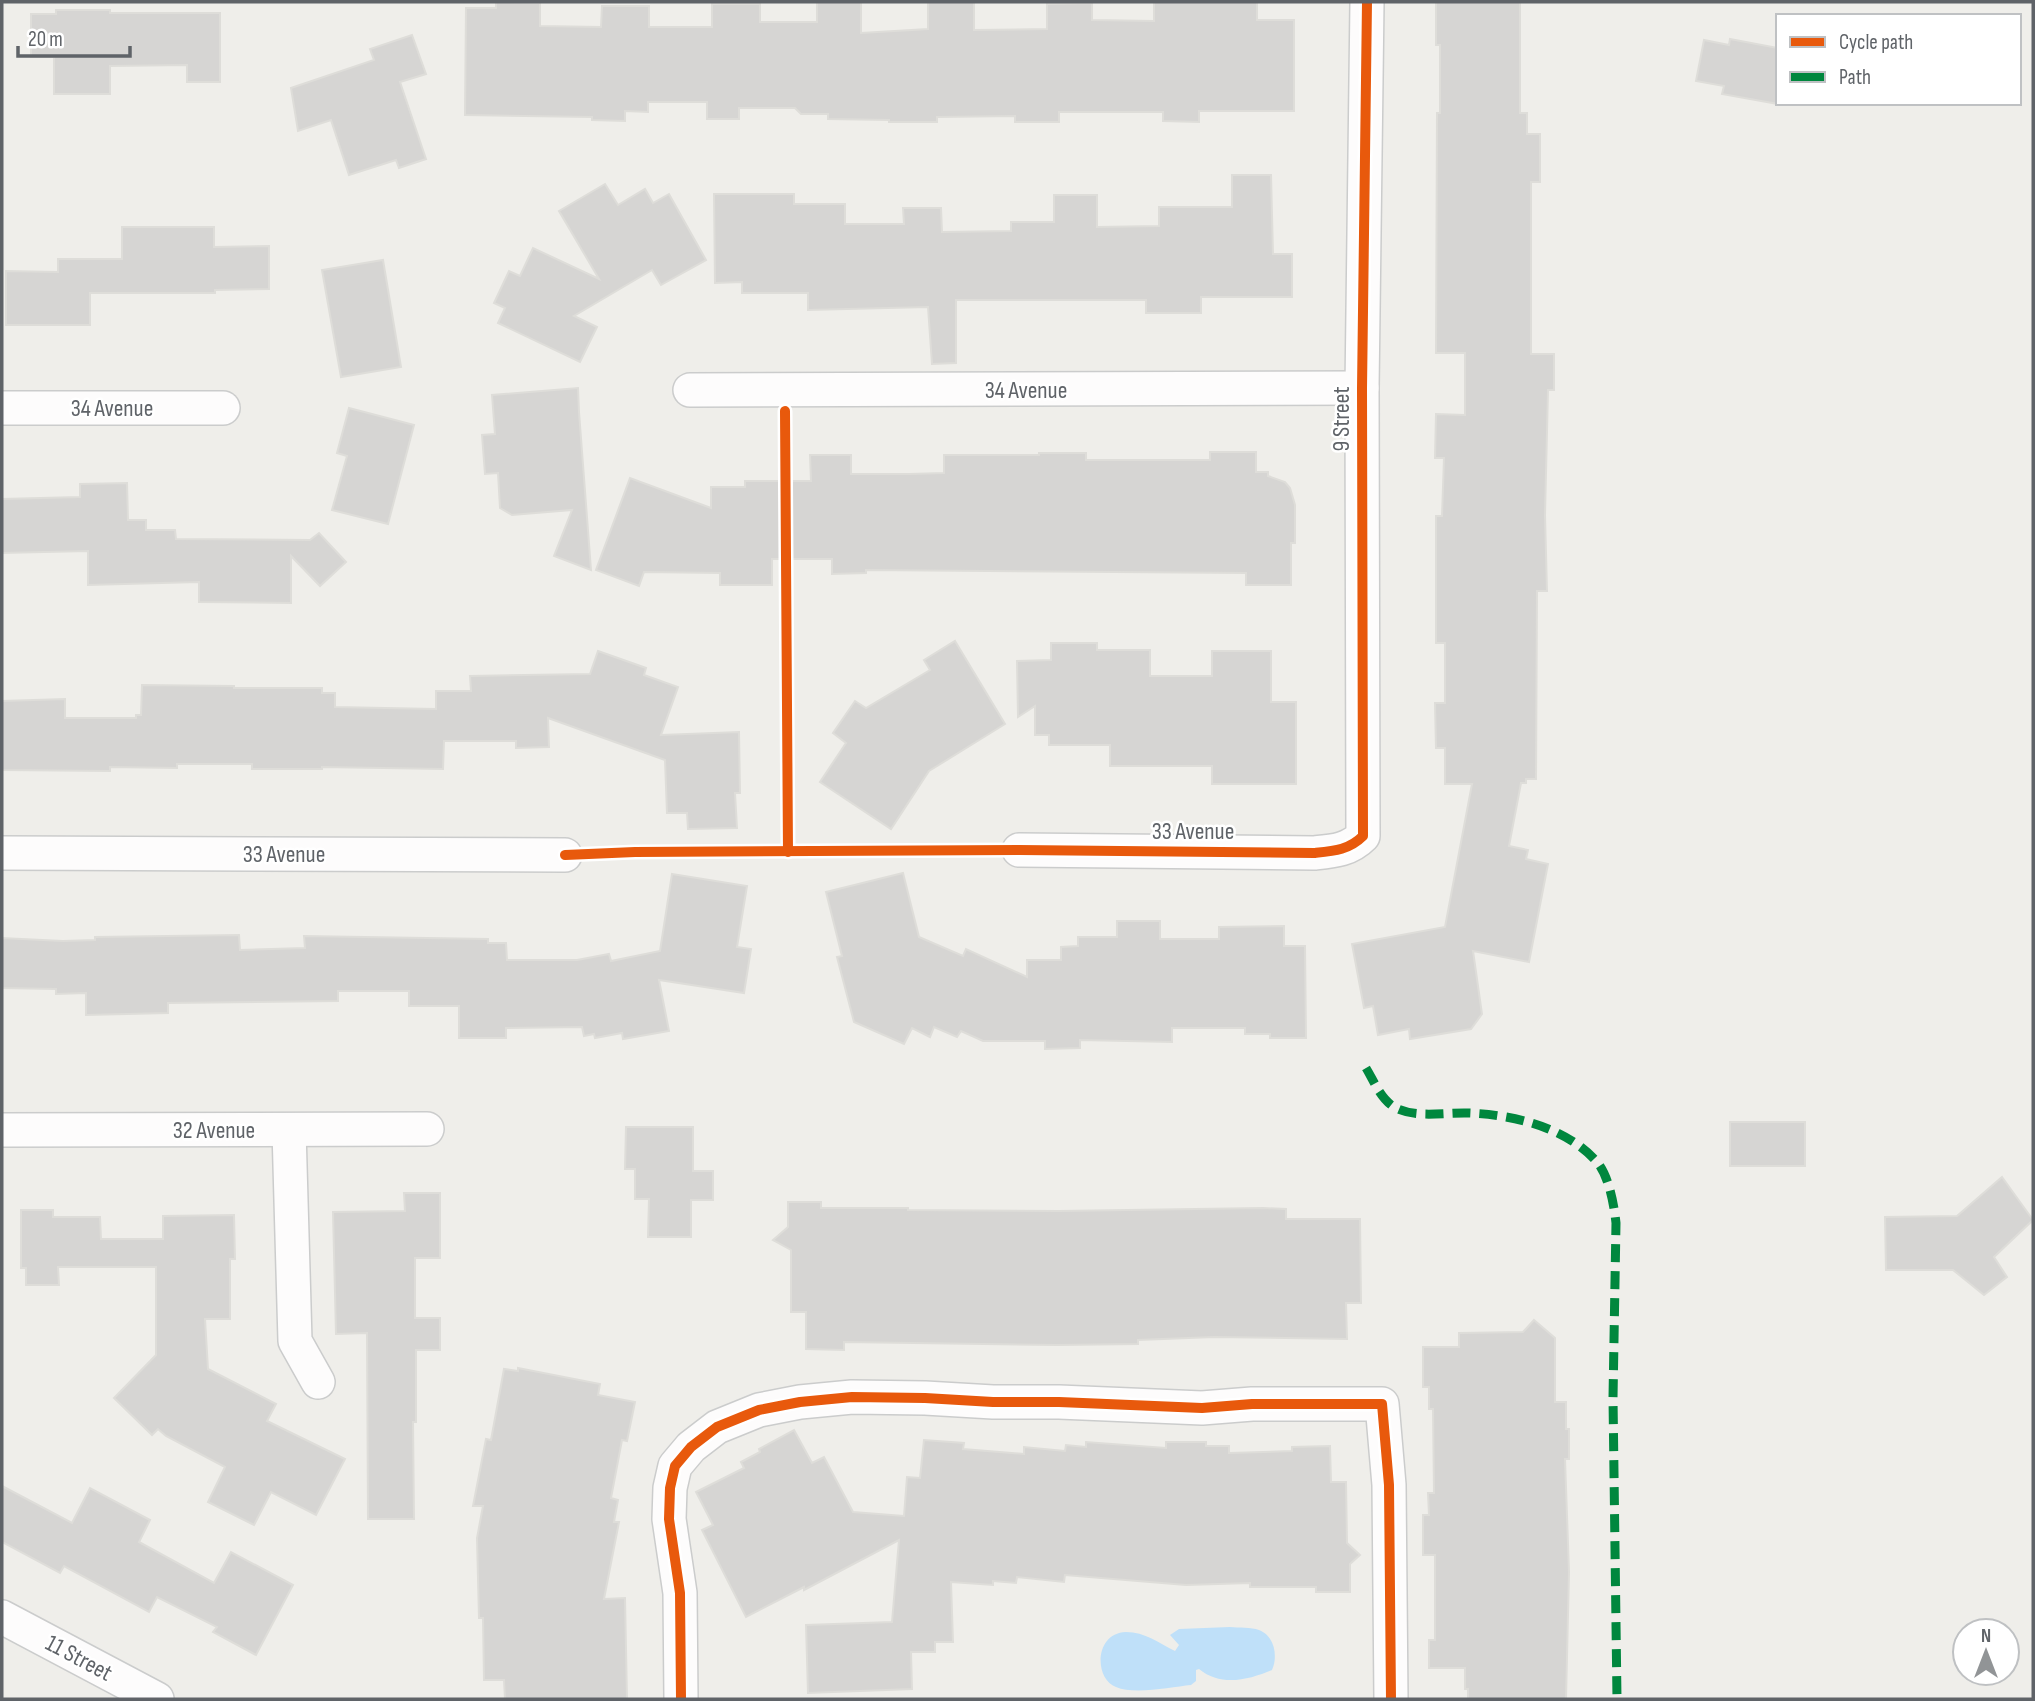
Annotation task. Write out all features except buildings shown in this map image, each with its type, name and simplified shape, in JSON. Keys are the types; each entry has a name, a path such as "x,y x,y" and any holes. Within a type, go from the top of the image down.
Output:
{"street":[{"name":"9 Street","path":"1363,836 1362,388 1367,2"},
{"name":"34 Avenue","path":"690,390 1362,388"},
{"name":"34 Avenue","path":"2,408 223,408"},
{"name":"33 Avenue","path":"1018,850 1314,853 1338,851 1354,846 1363,836"},
{"name":"33 Avenue","path":"2,853 565,855"},
{"name":"32 Avenue","path":"2,1130 427,1129"},
{"path":"289,1130 295,1341 318,1382"},
{"path":"681,1699 680,1593 669,1519 670,1489 676,1466 691,1447 717,1427 759,1410 800,1402 852,1397 1202,1408 1252,1404 1382,1404 1389,1485 1391,1699"},
{"name":"11 Street","path":"2,1617 157,1699"}],"water":[{"path":"1179,1629 1256,1629 1269,1637 1275,1653 1272,1670 1254,1677 1225,1680 1207,1675 1199,1669 1196,1670 1196,1681 1191,1685 1143,1690 1116,1687 1104,1675 1101,1666 1103,1648 1115,1634 1139,1634 1175,1651 1179,1645 1170,1635"}],"marked path":[{"path":"1366,1068 1381,1094 1402,1111 1421,1114 1486,1114 1538,1125 1570,1140 1584,1150 1597,1162 1605,1175 1616,1223 1613,1398 1617,1699"}],"cycle path":[{"path":"565,855 635,852 1019,850 1314,853 1347,847 1363,836 1362,388 1367,2"},
{"path":"785,411 788,852"},
{"path":"681,1699 680,1593 669,1519 670,1488 675,1466 691,1447 717,1427 759,1410 800,1402 852,1397 1202,1408 1252,1404 1382,1404 1389,1485 1391,1699"}]}
